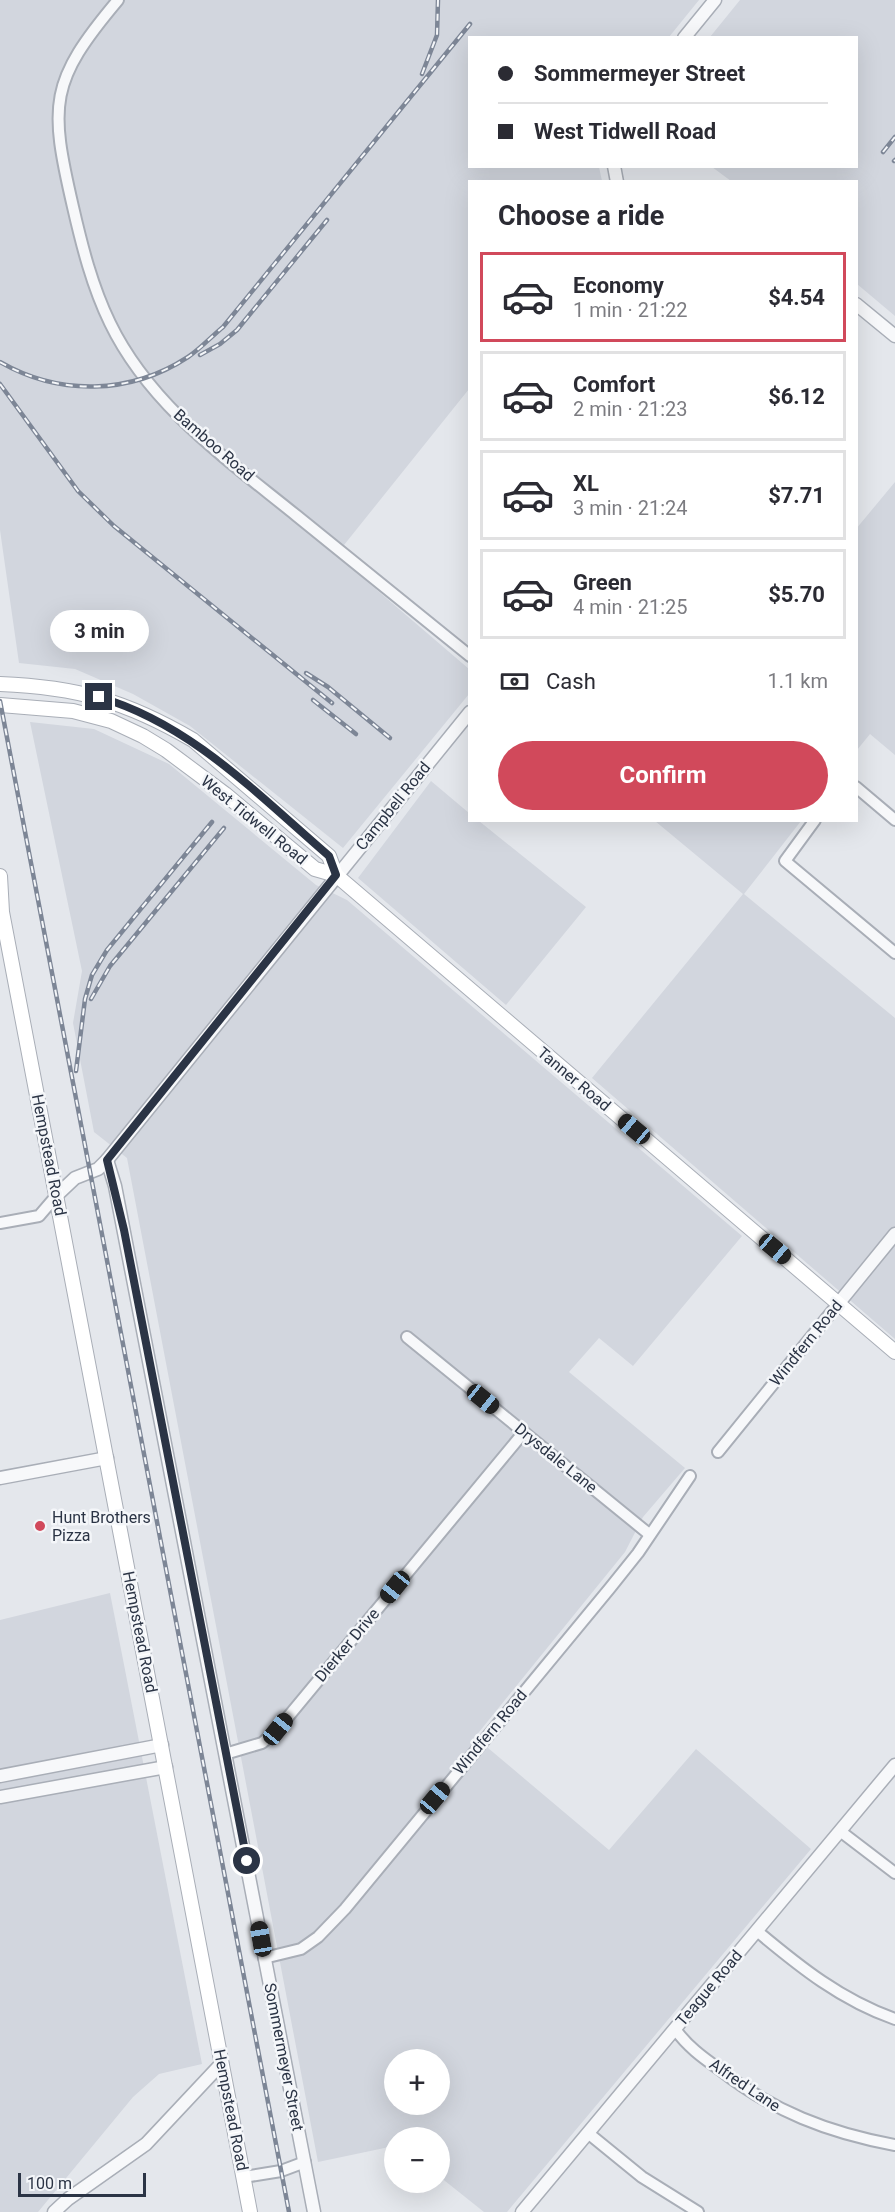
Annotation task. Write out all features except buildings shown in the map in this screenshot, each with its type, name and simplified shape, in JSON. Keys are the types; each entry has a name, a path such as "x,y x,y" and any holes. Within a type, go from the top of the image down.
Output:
{"main road":[{"name":"West Tidwell Road","path":"0,684 60,688 114,701 193,740 329,856 336,875"},
{"name":"West Tidwell Road","path":"0,705 73,711 111,721 166,750 225,794 315,869 336,875"},
{"path":"225,794 237,777"},
{"name":"Tanner Road","path":"336,875 895,1352"},
{"name":"Hempstead Road","path":"0,876 6,962 57,1195 250,2212"}],"street":[{"name":"Bamboo Road","path":"118,0 81,47 60,89 57,110 60,146 87,265 110,323 146,379 191,429 468,654"},
{"path":"686,36 715,0"},
{"path":"858,306 895,336"},
{"name":"Campbell Road","path":"57,1195 75,1178 98,1169 107,1160 468,714"},
{"path":"858,789 895,820"},
{"path":"814,822 785,861 895,953"},
{"name":"Sommermeyer Street","path":"107,1160 117,1192 314,2212"},
{"path":"0,1223 39,1216 57,1195"},
{"name":"Windfern Road","path":"718,1452 895,1234"},
{"name":"Drysdale Lane","path":"407,1337 649,1534"},
{"name":"Dierker Drive","path":"225,1754 262,1743 278,1729 524,1432"},
{"path":"0,1478 107,1458"},
{"name":"Windfern Road","path":"264,1958 301,1949 318,1937 345,1909 610,1588 690,1476"},
{"path":"0,1776 162,1745"},
{"name":"Teague Road","path":"522,2212 895,1765"},
{"path":"0,1797 166,1767"},
{"path":"840,1830 895,1873"},
{"path":"757,1931 810,1976 841,1994 895,2019"},
{"name":"Alfred Lane","path":"675,2029 685,2043 741,2087 767,2103 826,2129 895,2145"},
{"path":"54,2212 68,2199 146,2144 222,2064"},
{"path":"588,2133 642,2177 698,2212"},
{"path":"244,2177 281,2170 305,2162"}],"shaded area":[{"path":"0,0 699,0 670,36 468,36 468,168 599,168 602,180 468,180 468,390 336,555 468,668 468,695 343,848 190,726 133,694 75,669 19,663 0,530"},
{"path":"740,0 895,0 895,316 858,285 858,180 730,180 713,168 858,168 858,36 711,36"},
{"path":"895,482 895,755 870,734 858,749 858,527"},
{"path":"30,722 94,729 169,764 316,885 347,900 742,1236 633,1366 599,1338 569,1372 685,1468 643,1517 625,1552 475,1737 609,1850 696,1749 811,1849 507,2212 484,2212 450,2185 450,2127 384,2127 384,2148 318,2162 127,1158 94,1132 73,1023 82,971"},
{"path":"431,781 468,812 468,822 480,822 586,907 506,1005 358,878"},
{"path":"656,822 800,822 744,894 895,1018 895,1339 592,1078 743,894"},
{"path":"110,1593 202,2064 159,2074 133,2097 38,2212 0,2212 0,1620"}],"railway":[{"path":"422,74 437,35 438,0"},
{"path":"0,362 46,381 94,386 142,379 166,370 188,357 223,327 470,24"},
{"path":"883,152 895,137"},
{"path":"200,355 220,344 237,330 327,220"},
{"path":"0,384 78,491 114,526 332,703"},
{"path":"306,673 328,687 390,738"},
{"path":"313,700 356,734"},
{"path":"0,701 289,2212"},
{"path":"76,1071 85,999 92,975 107,950 212,822"},
{"path":"91,999 110,966 224,828"}],"place":[{"name":"Hunt Brothers Pizza","path":"40,1526"}],"route":[{"path":"99,697 144,714 193,740 329,856 336,875 107,1160 115,1185 124,1230 247,1861"}]}
